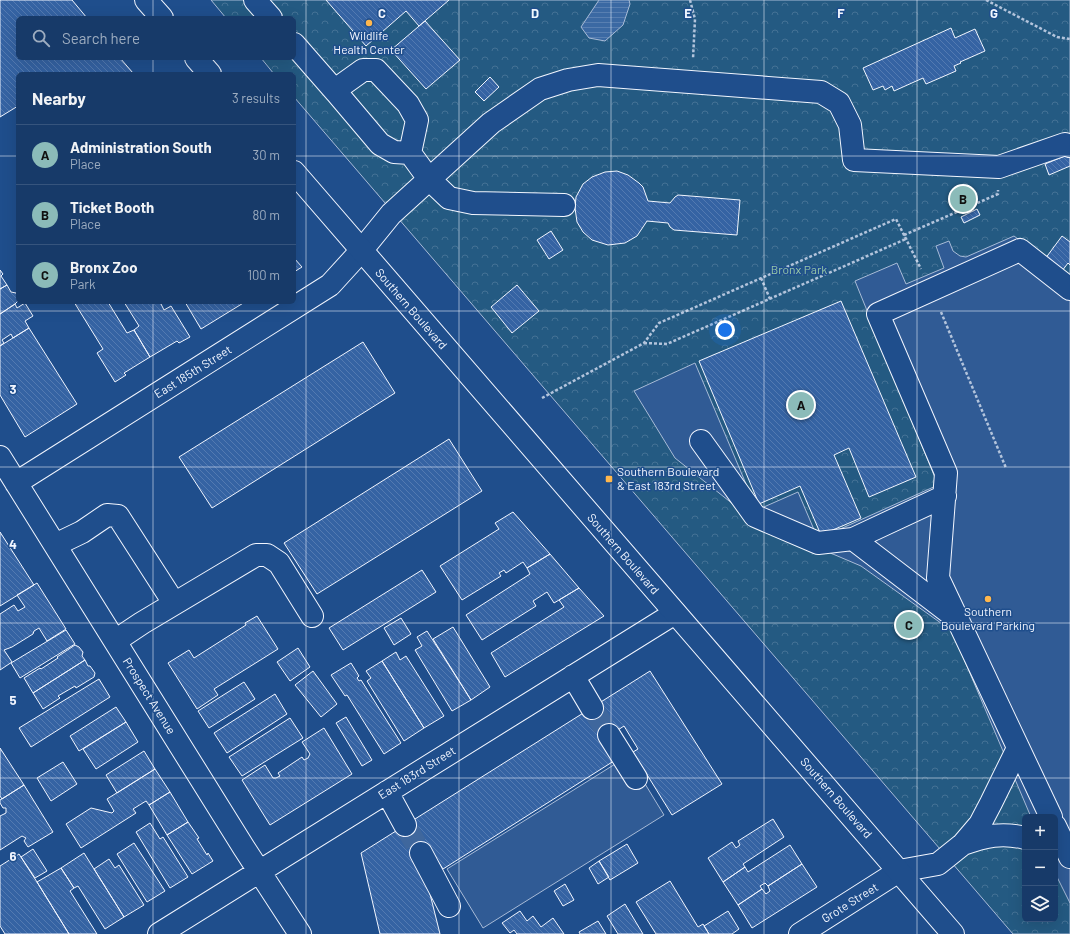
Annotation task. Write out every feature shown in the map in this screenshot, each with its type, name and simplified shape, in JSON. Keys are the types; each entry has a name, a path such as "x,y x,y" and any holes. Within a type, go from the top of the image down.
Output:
{"street":[{"path":"146,0 160,16"},
{"path":"255,0 269,16"},
{"path":"296,46 380,144 394,152 410,153"},
{"path":"198,60 208,72"},
{"path":"336,92 342,85 363,70 376,70 408,104 417,120 410,153 429,179 449,198 473,203 564,204"},
{"name":"East 185th Street","path":"16,483 330,285 361,251 390,214 491,123 540,89 568,80 598,75 821,92 839,103 850,125 854,160 999,167"},
{"path":"999,167 1065,144 1070,146"},
{"name":"Southern Boulevard","path":"296,174 953,934"},
{"path":"1050,814 938,578 946,473 878,314 1020,250 1070,289"},
{"path":"701,441 755,516 818,543 852,539 944,496"},
{"name":"Prospect Avenue","path":"0,457 259,872 300,934"},
{"path":"55,545 82,532 107,515 118,516 174,604"},
{"path":"852,539 958,619"},
{"path":"115,641 142,623 256,555 267,555 279,563 312,616"},
{"name":"East 183rd Street","path":"159,934 674,613"},
{"path":"573,676 592,708"},
{"path":"609,735 636,778"},
{"path":"899,871 938,864 963,844 980,824 1018,748"},
{"path":"387,792 405,825"},
{"path":"1058,832 1070,858"},
{"path":"963,844 986,836 1016,835 1022,837"},
{"path":"1058,850 1070,858"},
{"path":"421,853 449,906"},
{"name":"Grote Street","path":"800,934 899,871"}],"path":[{"path":"690,0 695,19 692,82"},
{"path":"986,0 1057,37 1070,39"},
{"path":"904,235 998,194 999,167"},
{"path":"542,398 644,343 660,323 896,219 932,289 1006,468"},
{"path":"644,343 667,344 906,239"},
{"path":"761,278 770,299"}],"green space":[{"name":"Bronx Park","path":"211,0 1070,0 1070,934 1013,934 296,99 296,72 272,72 263,60 296,60 296,16 224,16"}],"shaded area":[{"path":"599,0 629,0 630,4 623,25 605,41 589,38 581,27"},
{"name":"Southern Boulevard Parking","path":"1014,236 1070,278 1070,903 1058,879 1058,814 1030,814 952,631 861,566 753,520 675,458 634,391 695,363 757,510 798,492 818,539 938,485 855,281 897,263 906,284 944,268 936,246 949,241 953,251 960,256 966,257"},
{"path":"628,756 664,815 483,928 447,869"}],"building":[{"path":"0,0 72,0 85,16 16,16 16,60 122,60 132,72 16,72 16,107 0,117"},
{"name":"Wildlife Health Center","path":"326,0 449,0 419,26 406,11 366,46"},
{"path":"425,21 460,60 426,89 391,50"},
{"path":"951,28 955,38 975,29 985,51 954,66 956,71 926,84 923,78 894,91 892,86 885,90 883,86 873,90 863,68"},
{"path":"490,77 499,87 484,101 475,92"},
{"path":"1070,154 1070,166 1049,175 1045,164"},
{"path":"617,171 628,175 639,183 643,187 648,201 670,203 678,195 740,200 737,235 674,230 668,223 647,221 637,236 625,243 608,245 592,240 583,232 577,222 575,208 576,197 583,184 592,177 605,172"},
{"path":"970,192 973,198 957,206 954,200"},
{"path":"977,209 980,215 964,223 961,217"},
{"path":"551,231 563,250 549,259 537,240"},
{"path":"1062,236 1070,242 1070,265 1068,263 1062,271 1045,259"},
{"path":"296,260 302,267 296,271"},
{"path":"0,270 3,274 1,276 7,285 0,289"},
{"path":"7,285 11,292 16,293 16,303 0,314 0,289"},
{"path":"517,285 539,311 512,333 491,307"},
{"path":"841,301 916,477 869,497 849,448 834,455 861,518 821,535 800,486 759,504 699,361"},
{"path":"15,304 17,308 26,304 33,316 25,321 29,328 13,338 11,334 2,340 4,343 0,346 0,314"},
{"path":"75,304 109,304 127,333 134,330 150,357 124,373 126,375 115,382 97,353 103,349"},
{"path":"125,304 161,304 164,310 171,306 190,337 179,343 177,341 150,357 134,330 139,326"},
{"path":"186,304 242,304 201,329"},
{"path":"29,328 77,404 25,437 0,395 0,346"},
{"path":"363,342 395,393 212,508 179,457"},
{"path":"449,439 482,491 317,594 284,543"},
{"path":"513,512 550,554 527,568 523,562 506,573 504,570 499,573 501,576 462,600 440,566 499,529 495,523"},
{"path":"0,532 34,585 0,606"},
{"path":"550,554 579,588 554,603 547,592 533,601 536,606 482,640 466,615 530,574 527,568"},
{"path":"422,570 436,592 343,650 329,628"},
{"path":"37,583 66,629 47,641 39,628 34,631 33,634 12,647 4,650 12,662 0,670 0,614 14,605 18,611 25,607 17,595"},
{"path":"579,588 604,616 505,677 491,653 564,607 559,600"},
{"path":"257,616 278,649 214,689 218,695 197,709 168,663 189,650 194,658 246,625 245,623"},
{"path":"401,618 411,634 394,645 384,628"},
{"path":"453,627 490,687 471,700 433,639"},
{"path":"66,630 75,644 20,678 11,663"},
{"path":"427,631 471,700 452,711 415,650 422,646 417,637"},
{"path":"75,645 83,652 82,656 85,660 33,693 24,678 58,658 57,657"},
{"path":"298,648 310,667 290,681 277,662"},
{"path":"396,652 400,660 406,656 444,716 424,728 382,661"},
{"path":"85,660 88,666 90,666 95,673 94,677 76,688 75,686 58,696 60,698 43,709 33,693"},
{"path":"382,661 424,728 404,741 367,681 371,678 366,671"},
{"path":"351,663 359,676 357,678 359,681 361,680 401,743 384,754 347,695 345,696 331,675"},
{"path":"313,671 337,704 321,717 295,685"},
{"path":"650,671 722,784 672,815 633,752 638,749 624,726 604,739 617,759 443,869 429,848 424,870 440,934 380,934 361,853"},
{"path":"99,679 110,697 31,747 19,728"},
{"path":"244,682 255,699 209,728 198,711"},
{"path":"275,694 287,714 227,753 214,733"},
{"path":"116,707 126,722 79,751 70,736"},
{"path":"346,717 372,760 362,766 336,723"},
{"path":"290,718 303,738 242,776 229,757"},
{"path":"126,722 138,742 96,769 83,749"},
{"path":"324,728 352,774 270,825 242,780 265,765 273,778 280,776 278,773 302,757 304,760 308,758 310,754 302,742"},
{"path":"0,748 24,785 2,799 0,796"},
{"path":"144,751 155,769 117,793 106,775"},
{"path":"63,762 77,784 51,801 37,778"},
{"path":"155,769 170,792 149,805 146,801 133,809 136,813 81,848 66,824 91,808 112,813 114,811 107,799"},
{"path":"24,785 53,832 28,847 24,841 26,838 22,836 0,850 0,816 6,813 6,808 3,808 0,800"},
{"path":"170,792 188,822 167,835 149,805"},
{"path":"773,819 784,837 743,864 745,867 723,882 708,858 732,842 736,848 740,845 738,841"},
{"path":"188,822 199,838 197,839 207,855 208,853 213,861 192,874 167,835"},
{"path":"150,823 160,839 163,837 188,877 170,888 136,832"},
{"path":"134,843 165,891 147,902 117,854"},
{"path":"627,844 638,863 610,880 599,861"},
{"path":"790,845 802,864 768,886 765,883 760,886 762,889 738,905 723,882 745,867 748,872"},
{"path":"33,849 47,871 35,878 21,857"},
{"path":"84,853 124,917 105,929 78,886 74,888 61,868"},
{"path":"19,854 69,934 5,934 0,926 0,866"},
{"path":"109,859 115,868 119,865 144,905 124,917 94,869"},
{"path":"599,861 609,877 598,884 589,868"},
{"path":"802,864 817,887 752,928 738,905 762,889 766,894 770,891 768,886"},
{"path":"61,868 74,888 70,891 97,934 69,934 37,882"},
{"path":"670,881 698,927 703,924 709,934 656,934 636,902"},
{"path":"565,884 574,900 563,906 554,891"},
{"path":"625,904 643,934 618,934 607,916"},
{"path":"520,911 527,921 533,916 541,927 553,918 564,934 517,934 514,930 510,933 502,923"},
{"path":"728,911 739,929 732,934 709,934 704,926"},
{"path":"598,921 606,934 580,934 579,932"}],"tunnel":[{"path":"592,708 609,735"},
{"path":"405,825 421,853"}],"place":[{"name":"Wildlife Health Center","path":"369,23"},
{"name":"Ticket Booth","path":"963,199"},
{"name":"Administration South","path":"801,405"},
{"name":"Southern Boulevard & East 183rd Street","path":"609,479"},
{"name":"Southern Boulevard Parking","path":"988,599"},
{"name":"Bronx Zoo","path":"909,625"}]}
